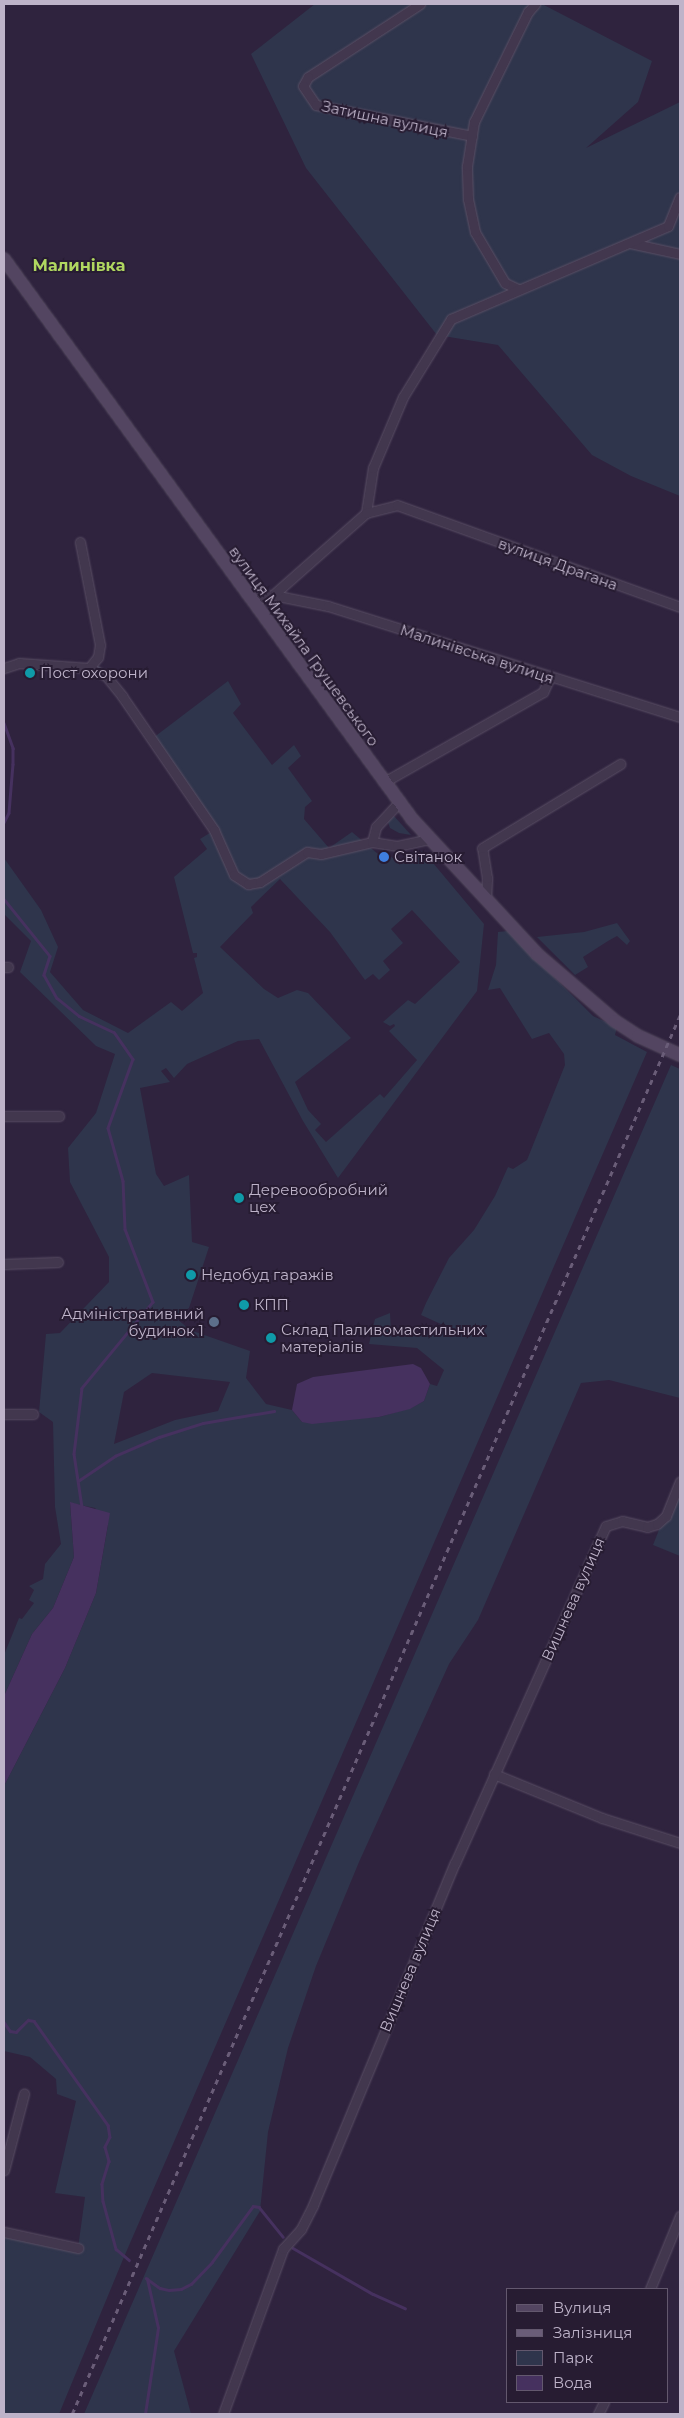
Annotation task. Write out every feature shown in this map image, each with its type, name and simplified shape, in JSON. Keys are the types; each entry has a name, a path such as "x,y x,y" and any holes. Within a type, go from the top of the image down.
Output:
{"street":[{"name":"Затишна вулиця","path":"420,4 308,77 303,86 316,105 472,136"},
{"path":"518,289 505,284 475,232 468,199 467,166 474,122 528,12 535,4"},
{"path":"251,600 273,595 366,513 373,468 403,398 451,319 668,226 680,197"},
{"path":"629,243 680,254"},
{"name":"вулиця Михайла Грушевського","path":"4,259 398,802 430,839 538,954 615,1021 638,1036 680,1055"},
{"name":"вулиця Драгана","path":"366,513 397,505 437,518 531,556 680,608"},
{"path":"80,542 100,645 98,657 89,668"},
{"name":"Малинівська вулиця","path":"273,595 328,606 680,718"},
{"path":"4,668 19,663 89,668 106,676 122,696 214,830 234,875 248,884 260,882 307,852 321,854 372,842 397,846 430,839"},
{"path":"384,782 543,692 550,677"},
{"path":"486,899 487,878 482,848 620,764"},
{"path":"372,842 376,827 398,802"},
{"path":"4,1116 59,1116"},
{"path":"4,1264 58,1262"},
{"path":"4,1414 33,1414"},
{"name":"Вишнева вулиця","path":"223,2414 283,2249 301,2229 313,2205 494,1774 606,1526 622,1521 647,1527 657,1524 666,1516 680,1482"},
{"path":"494,1774 631,1827 680,1843"},
{"path":"4,2170 24,2094"},
{"path":"650,2288 680,2216"},
{"path":"4,2232 78,2248"}],"green space":[{"path":"315,4 542,4 652,61 638,102 586,148 680,102 680,496 631,476 592,455 498,345 437,335 306,168 251,54"},
{"path":"80,665 97,665 106,671 153,738 228,681 241,704 233,713 272,765 294,745 301,756 288,768 312,801 305,807 304,819 329,848 352,832 378,854 383,849 400,865 403,857 423,851 484,924 477,991 338,1178 303,1121 259,1039 238,1041 187,1064 174,1078 166,1068 161,1071 170,1082 140,1088 156,1174 164,1186 189,1175 192,1242 209,1247 189,1308 175,1317 190,1330 250,1351 246,1378 266,1404 292,1410 302,1422 379,1417 411,1408 424,1401 430,1384 437,1386 444,1370 417,1348 369,1344 375,1319 390,1313 391,1330 441,1336 443,1325 421,1315 426,1303 449,1258 474,1230 495,1196 508,1167 513,1169 527,1160 565,1065 564,1054 549,1033 532,1039 500,988 488,990 496,965 498,932 508,931 593,1016 617,1027 615,1035 647,1052 124,2257 59,2414 4,2414 4,2233 78,2248 85,2197 55,2193 76,2101 57,2094 56,2079 30,2057 4,2051 4,1815 5,1784 65,1668 96,1593 108,1525 95,1508 70,1503 74,1557 53,1608 32,1634 4,1696 4,1655 19,1618 22,1619 34,1603 29,1600 34,1590 29,1586 43,1579 45,1564 61,1544 55,1507 53,1422 39,1412 46,1334 60,1333 109,1282 109,1257 70,1182 68,1148 96,1113 115,1054 96,1046 20,972 31,941 4,914 4,858 41,910 58,947 50,972 83,1010 128,1033 171,1002 182,1011 203,993 194,958 197,957 197,953 193,953 174,877 207,849 200,839 213,831 142,727 100,675","holes":["280,879 330,932 365,980 373,974 379,980 390,970 383,961 403,943 391,929 412,910 460,962 415,1004 408,1000 383,1022 390,1026 394,1024 395,1026 389,1031 417,1060 384,1098 380,1094 326,1142 315,1130 321,1124 308,1110 295,1082 351,1038 308,993 297,990 278,998 264,989 220,947 253,913 251,907","152,1373 230,1382 218,1411 175,1420 114,1444 124,1392"]},
{"path":"394,816 411,835 399,833 390,828 388,822"},
{"path":"617,923 630,941 627,945 617,936 608,941 583,957 588,967 575,975 537,937 584,932"},
{"path":"671,1065 680,1069 680,1398 609,1380 581,1383 478,1620 449,1664 359,1862 316,1966 288,2048 268,2132 260,2211 174,2351 191,2414 84,2414"},
{"path":"680,1477 680,1556 653,1545"}],"water":[{"path":"413,1364 421,1368 430,1384 424,1401 410,1409 379,1417 312,1424 302,1422 292,1410 297,1384 313,1377"},
{"path":"70,1502 110,1513 96,1593 65,1668 5,1784 4,1815 4,1696 32,1634 53,1608 74,1557"}],"waterway":[{"path":"4,723 13,748 9,813 4,823"},
{"path":"4,899 50,956 44,975 57,998 79,1016 114,1032 133,1059 108,1128 123,1181 125,1229 153,1302 82,1388 74,1454 82,1507"},
{"path":"78,1481 115,1456 159,1437 203,1423 274,1411"},
{"path":"4,2022 10,2031 16,2032 28,2020 34,2021 108,2125 110,2137 105,2147 109,2161 102,2184 103,2201 116,2249 129,2260"},
{"path":"146,2278 160,2288 169,2290 181,2289 191,2284 212,2262 253,2206 259,2207 283,2237"},
{"path":"293,2248 373,2294 405,2308"},
{"path":"145,2414 158,2328 147,2279"}],"railway":[{"path":"72,2414 680,1015"}],"place":[{"name":"Пост охорони","path":"30,673"},
{"name":"Світанок","path":"384,857"},
{"name":"Деревообробний цех","path":"239,1198"},
{"name":"Недобуд гаражів","path":"191,1275"},
{"name":"КПП","path":"244,1305"},
{"name":"Адміністративний будинок 1","path":"214,1322"},
{"name":"Склад Паливомастильних матеріалів","path":"271,1338"}],"district":[{"name":"Малинівка","path":"79,266"}]}
